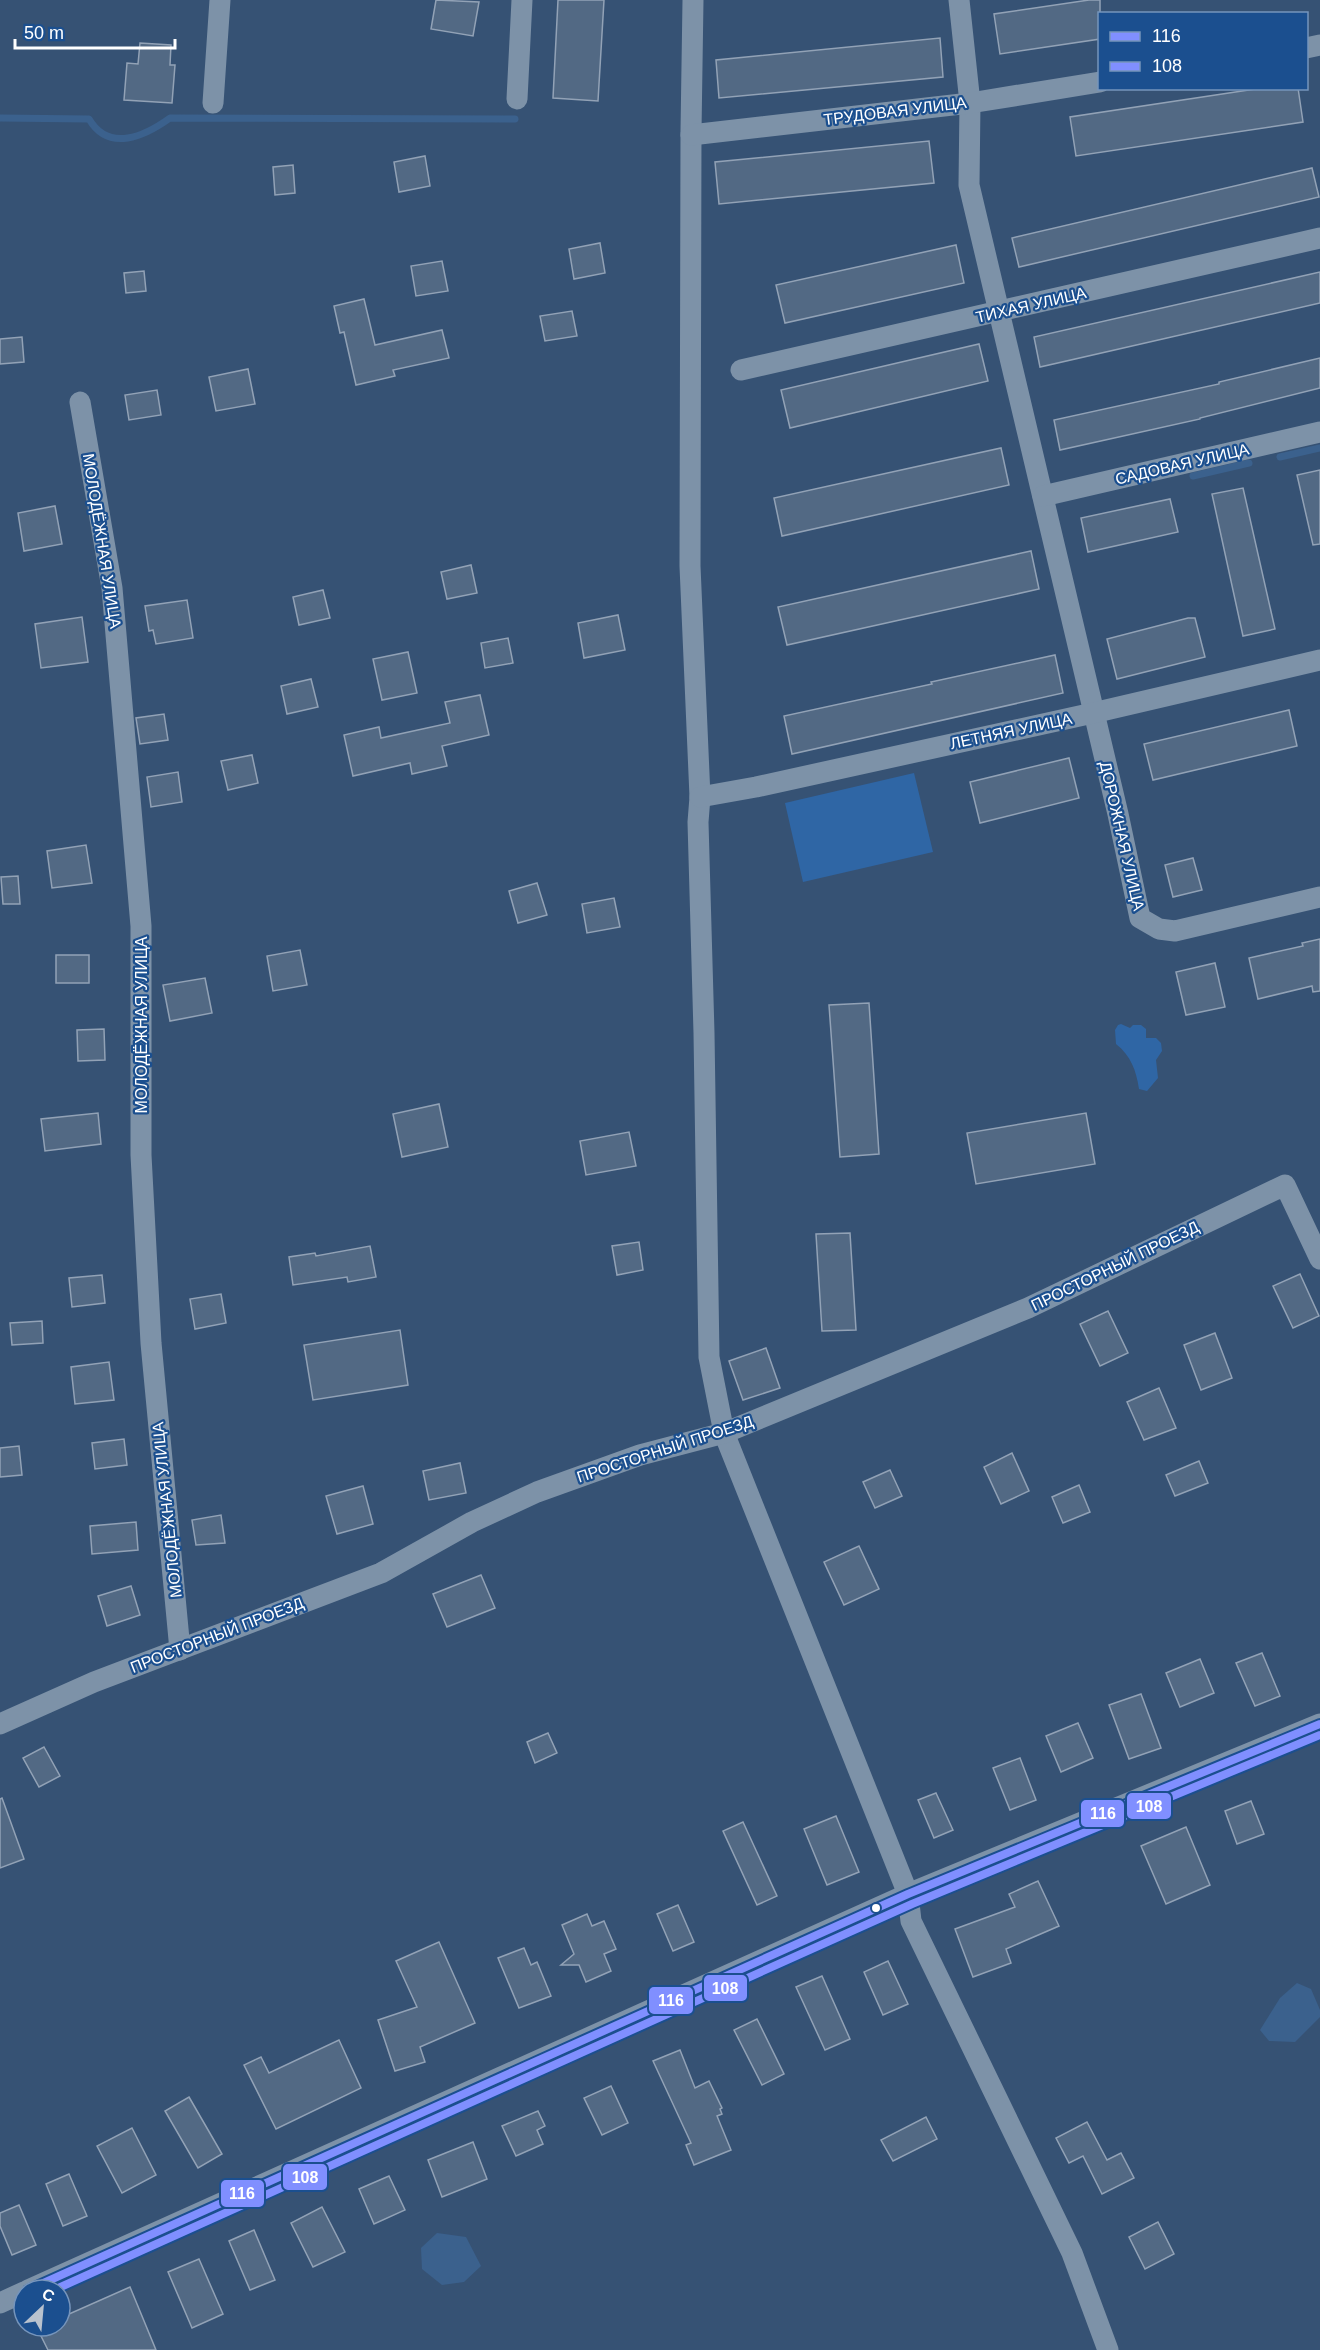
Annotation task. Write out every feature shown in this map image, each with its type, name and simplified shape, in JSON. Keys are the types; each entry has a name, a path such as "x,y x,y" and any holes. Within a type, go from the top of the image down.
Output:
{"street":[{"path":"213,103 220,0"},
{"path":"517,99 522,0"},
{"path":"693,0 690,566 700,797 698,822 709,1358 724,1433 908,1894 911,1922 1072,2253 1108,2350"},
{"path":"959,0 970,103 969,185 1093,713"},
{"name":"ТРУДОВАЯ УЛИЦА","path":"691,135 970,103 1098,82"},
{"name":"ТИХАЯ УЛИЦА","path":"741,370 1320,238"},
{"name":"МОЛОДЁЖНАЯ УЛИЦА","path":"80,402 112,588 141,926 141,1155 151,1343 180,1650"},
{"name":"САДОВАЯ УЛИЦА","path":"1043,496 1320,432"},
{"name":"ЛЕТНЯЯ УЛИЦА","path":"700,797 756,787 1093,713 1320,660"},
{"name":"ДОРОЖНАЯ УЛИЦА","path":"1093,713 1140,918 1159,929 1175,931 1320,897"},
{"name":"ПРОСТОРНЫЙ ПРОЕЗД","path":"0,1724 94,1682 381,1573 472,1522 537,1492 640,1455 724,1433 1028,1308 1285,1185 1320,1259"},
{"path":"55,2278 908,1894 1320,1724"}],"shaded area":[{"path":"914,773 933,852 803,882 785,803"},
{"path":"1121,1024 1130,1028 1133,1025 1141,1025 1146,1029 1146,1038 1156,1038 1161,1043 1162,1051 1156,1060 1158,1078 1147,1091 1139,1089 1132,1064 1126,1053 1116,1044 1115,1030"},
{"path":"1297,1983 1311,1989 1320,2010 1320,2017 1295,2042 1269,2041 1260,2030 1280,1998"},
{"path":"437,2233 466,2237 481,2266 464,2282 442,2285 422,2269 421,2248"}],"building":[{"path":"436,0 479,2 473,36 431,29"},
{"path":"558,0 604,0 598,101 553,98"},
{"path":"1100,0 1098,39 1000,54 994,14"},
{"path":"940,38 943,77 719,98 716,60"},
{"path":"140,43 171,45 170,65 175,65 172,103 124,100 127,63 138,64"},
{"path":"1249,90 1298,90 1303,122 1076,156 1070,117"},
{"path":"929,141 934,183 719,204 715,162"},
{"path":"425,156 430,186 399,192 394,162"},
{"path":"293,165 295,193 275,195 273,167"},
{"path":"1312,168 1319,197 1019,267 1012,238"},
{"path":"600,243 605,273 574,279 569,249"},
{"path":"956,245 964,283 785,323 776,285"},
{"path":"442,261 448,291 416,296 411,266"},
{"path":"144,271 146,291 126,293 124,273"},
{"path":"1320,272 1320,303 1040,367 1034,337"},
{"path":"364,299 375,345 442,330 449,358 393,370 395,376 356,385 344,332 340,333 334,306"},
{"path":"572,311 577,336 545,341 540,316"},
{"path":"22,337 24,362 0,364 0,339"},
{"path":"979,344 988,381 790,428 781,390"},
{"path":"1320,358 1320,388 1200,419 1060,450 1054,420 1219,384 1219,382"},
{"path":"248,369 255,404 216,411 209,377"},
{"path":"157,390 161,415 129,420 125,395"},
{"path":"1001,448 1009,485 782,536 774,498"},
{"path":"1320,470 1320,544 1313,545 1297,475"},
{"path":"1243,488 1275,629 1243,636 1212,494"},
{"path":"1170,499 1178,532 1088,552 1081,518"},
{"path":"55,506 62,544 24,551 18,513"},
{"path":"1031,551 1039,589 787,645 778,607"},
{"path":"471,565 477,593 447,599 441,572"},
{"path":"323,590 330,618 299,625 293,597"},
{"path":"187,600 193,638 156,644 153,630 149,631 145,606"},
{"path":"618,615 625,650 584,658 578,623"},
{"path":"82,617 88,662 41,668 35,624"},
{"path":"1195,618 1205,657 1117,679 1107,639"},
{"path":"508,638 513,663 485,668 481,643"},
{"path":"408,652 417,693 382,700 373,659"},
{"path":"1055,655 1063,693 792,754 784,716"},
{"path":"311,679 318,707 287,714 281,686"},
{"path":"480,695 489,735 442,746 447,766 412,774 410,763 353,776 344,735 379,727 381,738 450,723 445,702"},
{"path":"1289,710 1297,746 1153,780 1144,744"},
{"path":"164,714 168,740 140,744 136,718"},
{"path":"252,755 258,783 228,790 221,761"},
{"path":"1069,758 1079,798 980,823 970,782"},
{"path":"178,772 182,802 151,807 147,777"},
{"path":"86,845 92,883 52,888 47,851"},
{"path":"1193,858 1202,890 1173,897 1165,865"},
{"path":"18,876 20,904 3,904 1,877"},
{"path":"537,883 547,915 518,923 509,891"},
{"path":"614,898 620,927 587,933 582,904"},
{"path":"1320,939 1320,991 1313,992 1312,986 1258,999 1249,958 1303,946 1302,943"},
{"path":"300,950 307,985 273,991 267,956"},
{"path":"56,955 89,955 89,983 56,983"},
{"path":"1215,963 1225,1007 1186,1015 1176,972"},
{"path":"205,978 212,1013 170,1021 163,985"},
{"path":"869,1003 879,1154 840,1157 829,1005"},
{"path":"104,1029 105,1060 78,1061 77,1030"},
{"path":"439,1104 448,1147 402,1157 393,1114"},
{"path":"98,1113 101,1144 45,1151 41,1119"},
{"path":"1086,1113 1095,1164 976,1184 967,1133"},
{"path":"629,1132 636,1166 586,1175 580,1141"},
{"path":"850,1233 856,1330 822,1331 816,1234"},
{"path":"639,1242 643,1270 617,1275 612,1246"},
{"path":"370,1246 376,1277 348,1282 347,1277 293,1285 289,1257 315,1253 316,1256"},
{"path":"1300,1274 1319,1316 1293,1328 1273,1286"},
{"path":"102,1275 105,1303 72,1307 69,1278"},
{"path":"221,1294 226,1323 195,1329 190,1299"},
{"path":"1108,1311 1128,1353 1100,1366 1080,1324"},
{"path":"42,1321 43,1343 12,1345 10,1323"},
{"path":"400,1330 408,1385 313,1400 304,1345"},
{"path":"1215,1333 1232,1378 1201,1390 1184,1345"},
{"path":"766,1348 780,1388 743,1400 729,1361"},
{"path":"109,1362 114,1400 75,1404 71,1367"},
{"path":"1159,1388 1176,1428 1144,1440 1127,1402"},
{"path":"124,1439 127,1465 95,1469 92,1443"},
{"path":"19,1446 22,1475 0,1477 0,1448"},
{"path":"1012,1453 1029,1491 1001,1504 984,1467"},
{"path":"1199,1461 1208,1483 1175,1496 1166,1475"},
{"path":"460,1463 466,1493 429,1500 423,1471"},
{"path":"890,1470 902,1496 875,1508 863,1482"},
{"path":"1079,1485 1090,1512 1063,1523 1052,1497"},
{"path":"363,1486 373,1524 337,1534 326,1496"},
{"path":"221,1515 225,1543 196,1545 192,1520"},
{"path":"136,1522 138,1550 92,1554 90,1526"},
{"path":"859,1546 879,1589 844,1605 824,1562"},
{"path":"481,1575 495,1608 447,1627 433,1594"},
{"path":"131,1586 140,1615 107,1626 98,1596"},
{"path":"1262,1653 1280,1696 1255,1706 1236,1663"},
{"path":"1200,1659 1214,1693 1180,1707 1166,1673"},
{"path":"1141,1694 1161,1748 1129,1759 1109,1705"},
{"path":"1078,1723 1093,1758 1061,1772 1046,1736"},
{"path":"548,1733 557,1753 535,1763 527,1742"},
{"path":"44,1747 60,1776 39,1787 23,1758"},
{"path":"1020,1758 1036,1800 1010,1810 993,1768"},
{"path":"936,1793 953,1830 934,1838 918,1800"},
{"path":"2,1798 24,1859 0,1868 0,1799"},
{"path":"1251,1801 1264,1834 1237,1844 1225,1811"},
{"path":"836,1816 859,1872 827,1885 804,1829"},
{"path":"743,1822 777,1896 757,1905 723,1831"},
{"path":"1186,1827 1210,1885 1166,1904 1141,1846"},
{"path":"1038,1881 1059,1926 1006,1949 1011,1963 973,1977 955,1929 1015,1907 1009,1894"},
{"path":"678,1905 694,1942 673,1951 657,1914"},
{"path":"587,1914 592,1926 604,1921 616,1949 604,1954 611,1971 586,1982 579,1965 561,1965 574,1954 562,1925"},
{"path":"439,1942 475,2023 420,2047 425,2062 395,2071 378,2020 417,2007 396,1961"},
{"path":"524,1948 531,1965 537,1962 551,1996 519,2008 498,1958"},
{"path":"888,1961 908,2004 883,2015 864,1972"},
{"path":"822,1976 850,2039 825,2050 796,1987"},
{"path":"757,2019 784,2074 762,2085 734,2030"},
{"path":"339,2040 361,2088 276,2129 244,2065 261,2057 269,2073"},
{"path":"680,2050 695,2088 709,2081 722,2108 720,2109 722,2114 717,2116 731,2150 694,2165 686,2145 691,2143 653,2061"},
{"path":"611,2086 628,2123 602,2135 584,2098"},
{"path":"189,2097 222,2154 198,2168 165,2111"},
{"path":"538,2111 545,2126 537,2130 543,2144 516,2156 502,2126"},
{"path":"926,2117 937,2139 893,2161 881,2140"},
{"path":"1087,2122 1107,2160 1121,2153 1134,2178 1102,2194 1083,2156 1069,2163 1056,2138"},
{"path":"132,2128 156,2175 122,2193 97,2146"},
{"path":"473,2142 487,2179 442,2197 428,2160"},
{"path":"69,2174 87,2216 63,2226 46,2184"},
{"path":"389,2176 405,2210 374,2224 359,2189"},
{"path":"19,2205 36,2245 12,2255 0,2226 0,2213"},
{"path":"322,2207 345,2252 313,2267 291,2223"},
{"path":"1158,2222 1174,2254 1145,2269 1129,2237"},
{"path":"254,2230 275,2280 250,2290 229,2241"},
{"path":"199,2259 223,2314 192,2328 168,2272"},
{"path":"130,2287 156,2350 48,2350 42,2338 72,2338 72,2313"}],"waterway":[{"path":"0,118 89,119 107,136 117,138 128,138 150,131 170,118 515,119"},
{"path":"1280,457 1320,448"},
{"path":"1193,476 1249,463"}],"transit line":[{"name":"116","path":"55,2278 908,1894 1320,1724"},
{"name":"108","path":"72,2282 912,1904 1320,1735"}]}
